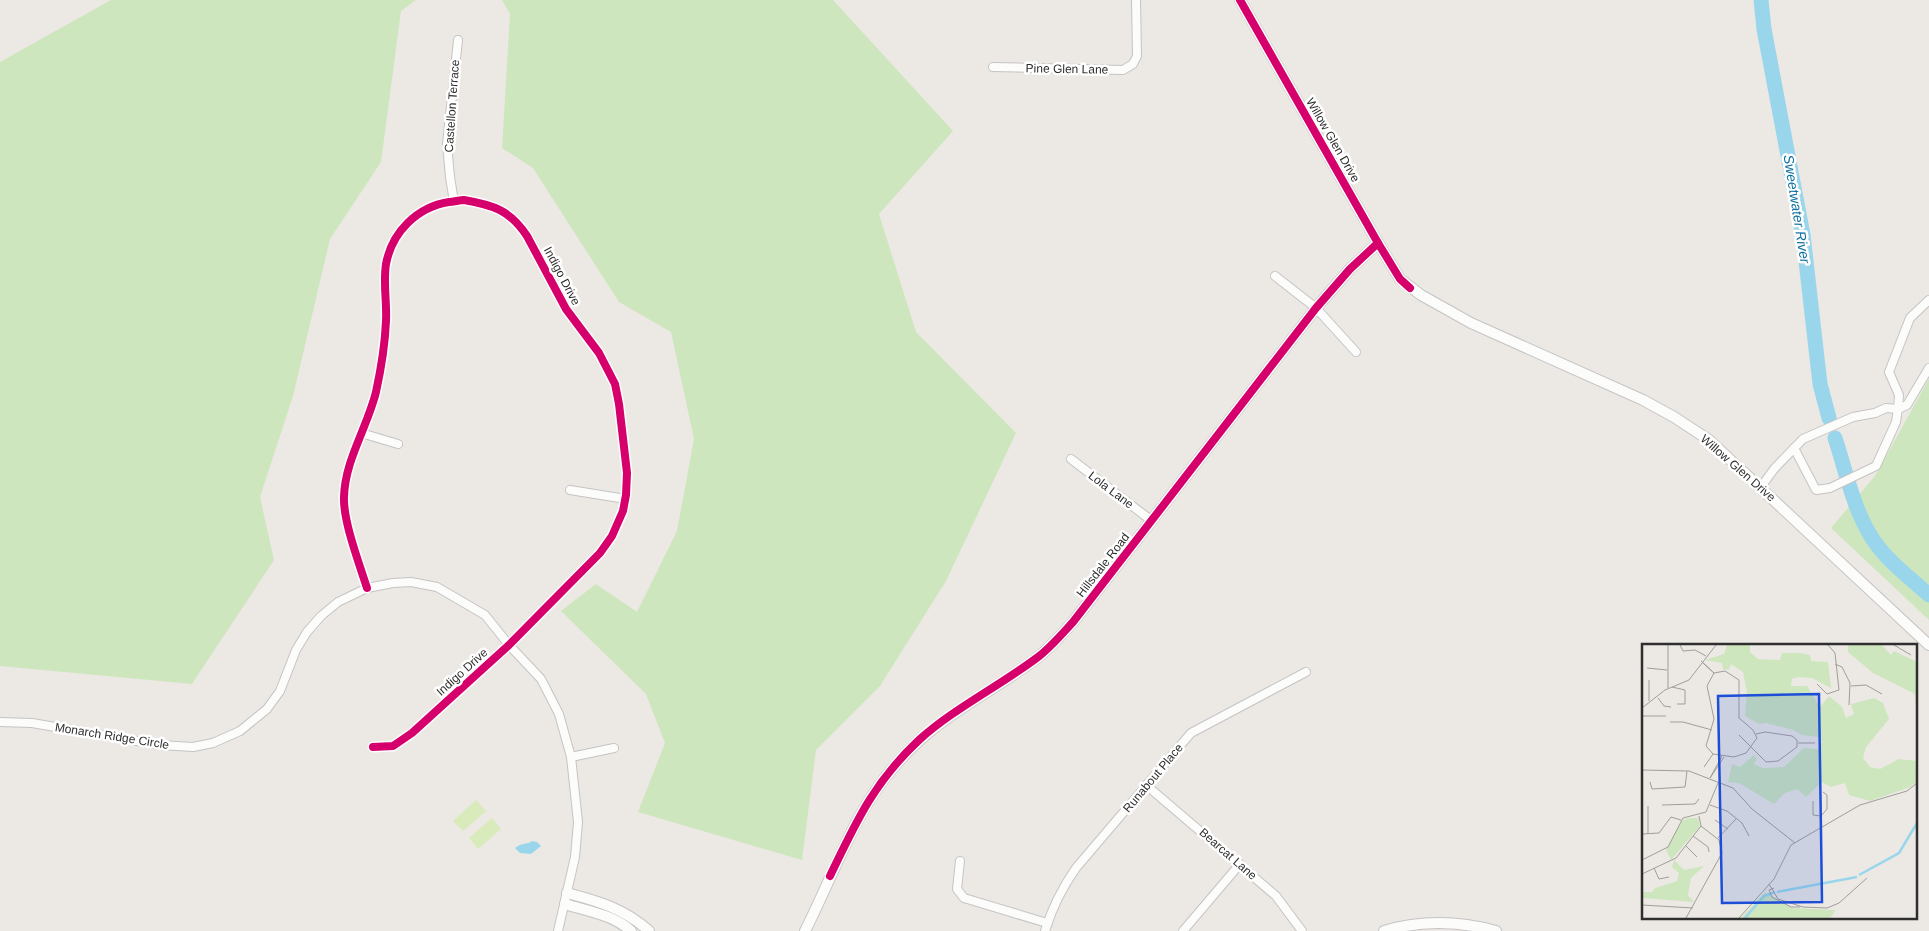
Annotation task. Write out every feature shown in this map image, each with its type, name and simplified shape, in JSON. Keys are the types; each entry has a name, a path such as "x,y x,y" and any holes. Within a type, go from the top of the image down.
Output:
{"main road":[{"name":"Willow Glen Drive","path":"1240,0 1400,279 1410,288 1471,323 1643,400 1674,417 1717,446 1929,645"},
{"name":"Hillsdale Road","path":"805,931 860,813 876,788 896,763 930,731 1051,646 1073,622 1316,308 1350,269 1378,243"},
{"path":"567,893 618,909 639,922 649,931"},
{"path":"565,904 605,916 625,925 632,931"},
{"path":"1384,931 1407,926 1438,923 1467,925 1496,931"}],"street":[{"name":"Pine Glen Lane","path":"994,67 1124,70 1133,64 1137,56 1136,0"},
{"name":"Castellon Terrace","path":"454,202 447,144 458,40"},
{"name":"Indigo Drive","path":"366,588 345,518 345,480 375,394 386,321 385,274 391,247 401,230 421,212 437,204 461,200 492,205 505,212 522,227 542,261 566,309 599,353 615,384 627,473 626,499 619,522 606,545 546,609 412,733 393,746 373,747"},
{"path":"1275,276 1316,308 1356,352"},
{"path":"1794,448 1816,490 1830,488 1876,466 1896,422 1898,409 1899,395 1889,372 1910,318 1929,300"},
{"path":"1761,487 1774,469 1803,439 1853,417 1875,413 1886,408 1898,409 1907,405 1929,368"},
{"path":"361,433 398,444"},
{"name":"Lola Lane","path":"1071,459 1152,521"},
{"path":"570,490 626,499"},
{"name":"Monarch Ridge Circle","path":"0,722 32,723 160,745 193,747 222,740 250,725 274,700 280,691 296,650 317,620 338,602 366,588 402,582 420,583 437,587 485,615 509,645 541,679 559,714 571,757 578,822 575,857 558,931"},
{"name":"Runabout Place","path":"1046,927 1063,887 1076,868 1191,733 1306,672"},
{"path":"571,757 614,748"},
{"name":"Bearcat Lane","path":"1146,785 1276,896 1302,931"},
{"path":"960,861 957,889 964,898 1046,927"},
{"path":"1183,931 1240,864"}],"green space":[{"path":"111,0 416,0 401,11 381,162 330,239 293,396 260,497 274,560 192,684 0,666 0,62"},
{"path":"502,0 833,0 953,131 879,214 916,332 1016,433 946,581 880,686 816,750 802,860 638,812 665,743 646,694 561,611 596,584 637,612 677,531 694,439 671,332 619,302 533,168 502,148 510,14"},
{"path":"1929,379 1929,620 1831,528 1875,476"},
{"path":"476,800 486,811 463,831 453,821"},
{"path":"492,818 501,829 478,849 469,838"}],"water":[{"path":"532,841 537,842 541,846 531,854 520,853 515,848 520,845"}],"waterway":[{"name":"Sweetwater River","path":"1761,0 1764,29 1803,235 1820,384 1829,418"},
{"name":"Sweetwater River","path":"1835,438 1855,502 1872,538 1891,561 1929,595"}],"cycle path":[{"path":"1240,0 1378,243 1400,279 1410,288"},
{"path":"367,588 349,530 344,497 348,470 372,405 380,375 386,321 385,271 389,252 400,232 417,215 427,209 449,202 464,200 484,204 500,210 521,227 566,309 599,353 615,384 627,473 623,511 612,536 600,553 509,645 412,733 393,746 373,747"},
{"path":"830,876 867,804 890,771 932,729 1038,657 1061,636 1316,308 1350,269 1378,243"}]}
